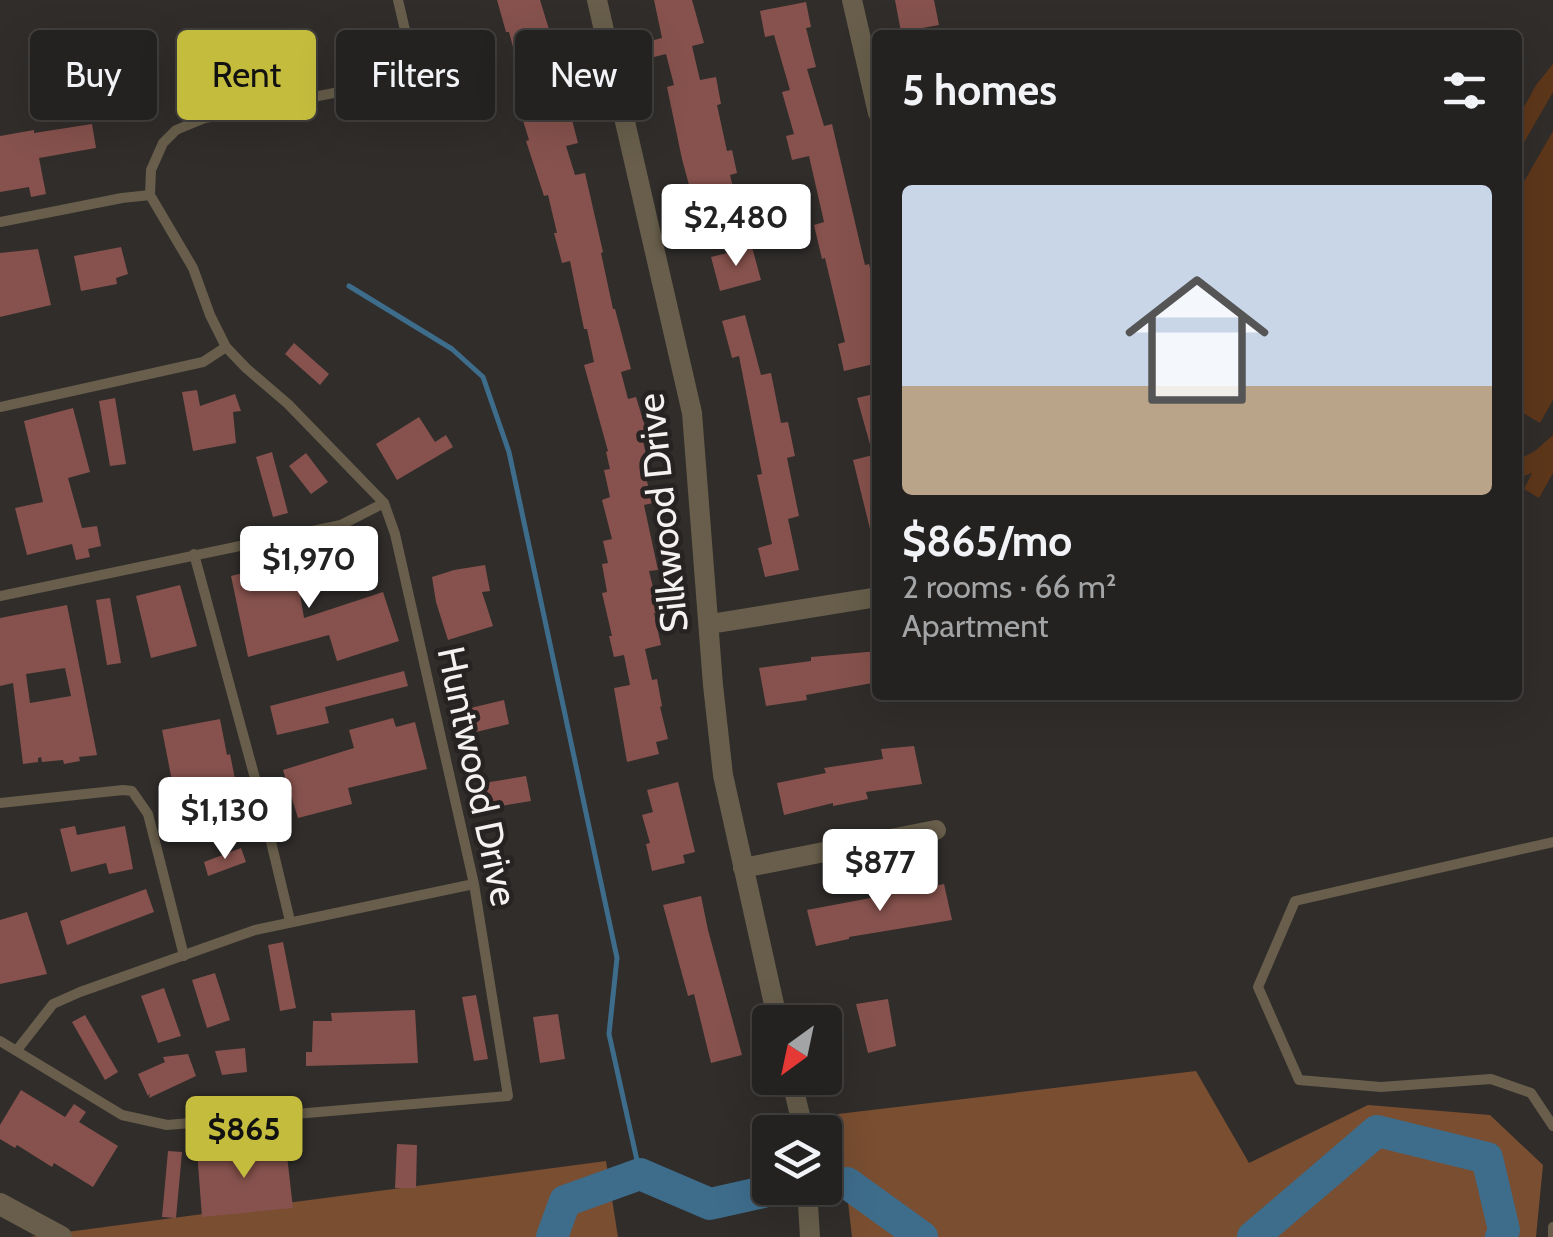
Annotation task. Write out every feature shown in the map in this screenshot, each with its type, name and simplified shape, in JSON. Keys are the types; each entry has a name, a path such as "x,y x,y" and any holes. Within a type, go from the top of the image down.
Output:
{"street":[{"name":"Silkwood Drive","path":"596,0 692,413 723,775 774,1005"},
{"path":"852,0 872,87"},
{"path":"710,624 872,598"},
{"path":"742,868 936,830"},
{"path":"0,1204 61,1237"},
{"path":"808,1205 810,1237"}],"lane":[{"path":"0,222 150,195 150,170 163,144 176,130 205,118 416,77 398,0"},
{"name":"Huntwood Drive","path":"17,1050 122,1115 166,1125 508,1096 474,884 395,534 384,502 226,347 193,268 150,195"},
{"path":"0,407 202,362 226,347"},
{"path":"0,596 340,525 384,502"},
{"path":"194,554 290,922"},
{"path":"0,803 132,792 148,814 184,956"},
{"path":"1553,842 1296,901 1258,987 1299,1080 1381,1087 1491,1079 1531,1093 1553,1126"},
{"path":"0,1041 17,1050 53,1004 255,930 474,884"},
{"path":"1552,1237 1553,1227"}],"shaded area":[{"path":"1553,64 1553,92 1522,146 1522,111"},
{"path":"1553,131 1553,400 1540,423 1522,412 1522,185"},
{"path":"1553,435 1553,473 1539,498 1524,489 1532,473 1522,477 1522,458"},
{"path":"1196,1071 1249,1163 1368,1105 1490,1115 1543,1165 1536,1237 852,1237 842,1115 838,1114"},
{"path":"606,1161 618,1237 29,1237"}],"building":[{"path":"497,0 540,0 549,30 515,30 515,54"},
{"path":"654,0 692,0 704,43 692,46 700,80 716,77 721,104 717,105 727,151 732,150 737,173 730,175 741,220 705,229 694,184 689,185 682,159 667,87 674,85 666,54 654,57 652,49 652,40 662,38"},
{"path":"895,0 934,0 939,25 901,30"},
{"path":"806,2 811,27 806,28 816,67 807,69 824,126 832,124 865,265 869,264 872,277 872,364 844,371 838,344 845,342 814,225 824,222 809,156 792,160 786,136 794,134 782,92 790,90 774,35 765,37 760,11"},
{"path":"523,120 572,120 578,143 566,146 575,175 585,173 613,309 631,369 621,372 628,399 636,397 646,430 641,432 653,503 644,505 658,570 649,571 659,612 654,613 661,645 645,649 652,680 657,679 668,739 656,742 659,754 627,762 614,688 630,685 624,655 614,657 602,593 607,592 602,564 608,563 603,541 612,539 602,500 610,497 604,470 610,469 584,365 594,362 570,261 562,263 548,195 544,196 526,141 529,140"},
{"path":"92,124 96,148 39,158 46,194 31,197 29,187 0,192 0,136"},
{"path":"121,247 128,274 116,278 117,284 81,291 74,256"},
{"path":"752,247 761,280 720,291 711,257"},
{"path":"38,249 51,305 0,317 0,253"},
{"path":"745,315 761,375 771,373 781,423 788,422 795,456 787,458 799,516 788,519 799,570 765,577 758,548 772,544 757,475 762,474 739,356 732,358 722,321"},
{"path":"294,343 329,374 320,385 285,354"},
{"path":"197,390 200,406 235,394 241,411 233,412 236,443 193,451 182,392"},
{"path":"872,394 872,451 857,398"},
{"path":"115,398 126,464 110,466 99,401"},
{"path":"73,408 90,472 68,478 82,528 97,526 101,546 88,549 90,557 76,560 72,544 27,555 15,508 43,502 24,421"},
{"path":"419,417 435,442 446,435 453,447 397,480 376,444"},
{"path":"272,452 288,513 273,517 256,457"},
{"path":"306,453 328,482 311,494 289,466"},
{"path":"872,455 872,537 853,460"},
{"path":"373,553 376,567 298,582 304,618 383,592 399,641 337,661 329,635 248,657 231,576 294,560 296,568"},
{"path":"485,565 490,591 482,592 493,626 448,640 432,577"},
{"path":"180,585 197,646 151,658 136,596"},
{"path":"110,598 121,663 107,665 96,600"},
{"path":"67,605 97,755 64,764 63,760 42,762 41,757 38,762 23,764 13,683 0,686 0,618","holes":["65,668 71,696 30,703 26,674"]},
{"path":"872,652 872,683 766,706 759,668 811,661 811,657"},
{"path":"404,671 408,686 325,707 329,723 277,735 270,706"},
{"path":"504,700 509,724 468,734 462,710"},
{"path":"393,718 396,727 415,722 427,769 348,788 352,804 298,818 283,770 354,748 349,730"},
{"path":"220,719 235,779 225,781 236,827 189,838 177,790 174,791 162,730"},
{"path":"914,746 922,784 866,792 868,799 784,815 777,783 826,773 824,768 883,759 881,749"},
{"path":"526,776 531,801 489,808 484,783"},
{"path":"678,782 695,852 683,855 685,863 652,871 642,815 653,812 647,790"},
{"path":"75,826 77,835 125,826 133,869 109,874 106,863 71,872 60,829"},
{"path":"241,848 246,862 208,876 204,862"},
{"path":"944,884 952,920 816,946 807,910"},
{"path":"146,889 154,912 67,945 60,921"},
{"path":"701,896 742,1055 711,1063 694,994 688,996 663,905"},
{"path":"27,912 47,974 0,984 0,920"},
{"path":"283,942 296,1008 280,1011 268,945"},
{"path":"215,973 230,1020 207,1028 192,980"},
{"path":"164,988 181,1036 158,1043 141,996"},
{"path":"476,995 488,1059 474,1061 462,997"},
{"path":"888,999 896,1046 868,1053 856,1004"},
{"path":"415,1010 418,1063 306,1066 306,1052 312,1052 313,1021 332,1021 331,1013"},
{"path":"558,1014 565,1059 540,1063 533,1017"},
{"path":"85,1015 118,1072 105,1080 72,1022"},
{"path":"245,1048 247,1072 222,1075 215,1051"},
{"path":"188,1054 196,1076 149,1098 138,1074 165,1062 163,1057"},
{"path":"21,1090 65,1117 74,1104 86,1112 79,1122 118,1146 93,1187 54,1163 52,1167 0,1139 0,1125"},
{"path":"397,1144 417,1145 416,1188 395,1188"},
{"path":"286,1147 293,1208 202,1217 197,1151"},
{"path":"168,1151 182,1152 176,1218 162,1217"}],"waterway":[{"path":"349,286 452,349 483,377 509,452 617,958 609,1034 640,1174"},
{"path":"1253,1237 1377,1131 1487,1158 1504,1230 1501,1237"},
{"path":"552,1237 565,1201 640,1174 710,1204 752,1195"},
{"path":"847,1183 922,1237"}]}
